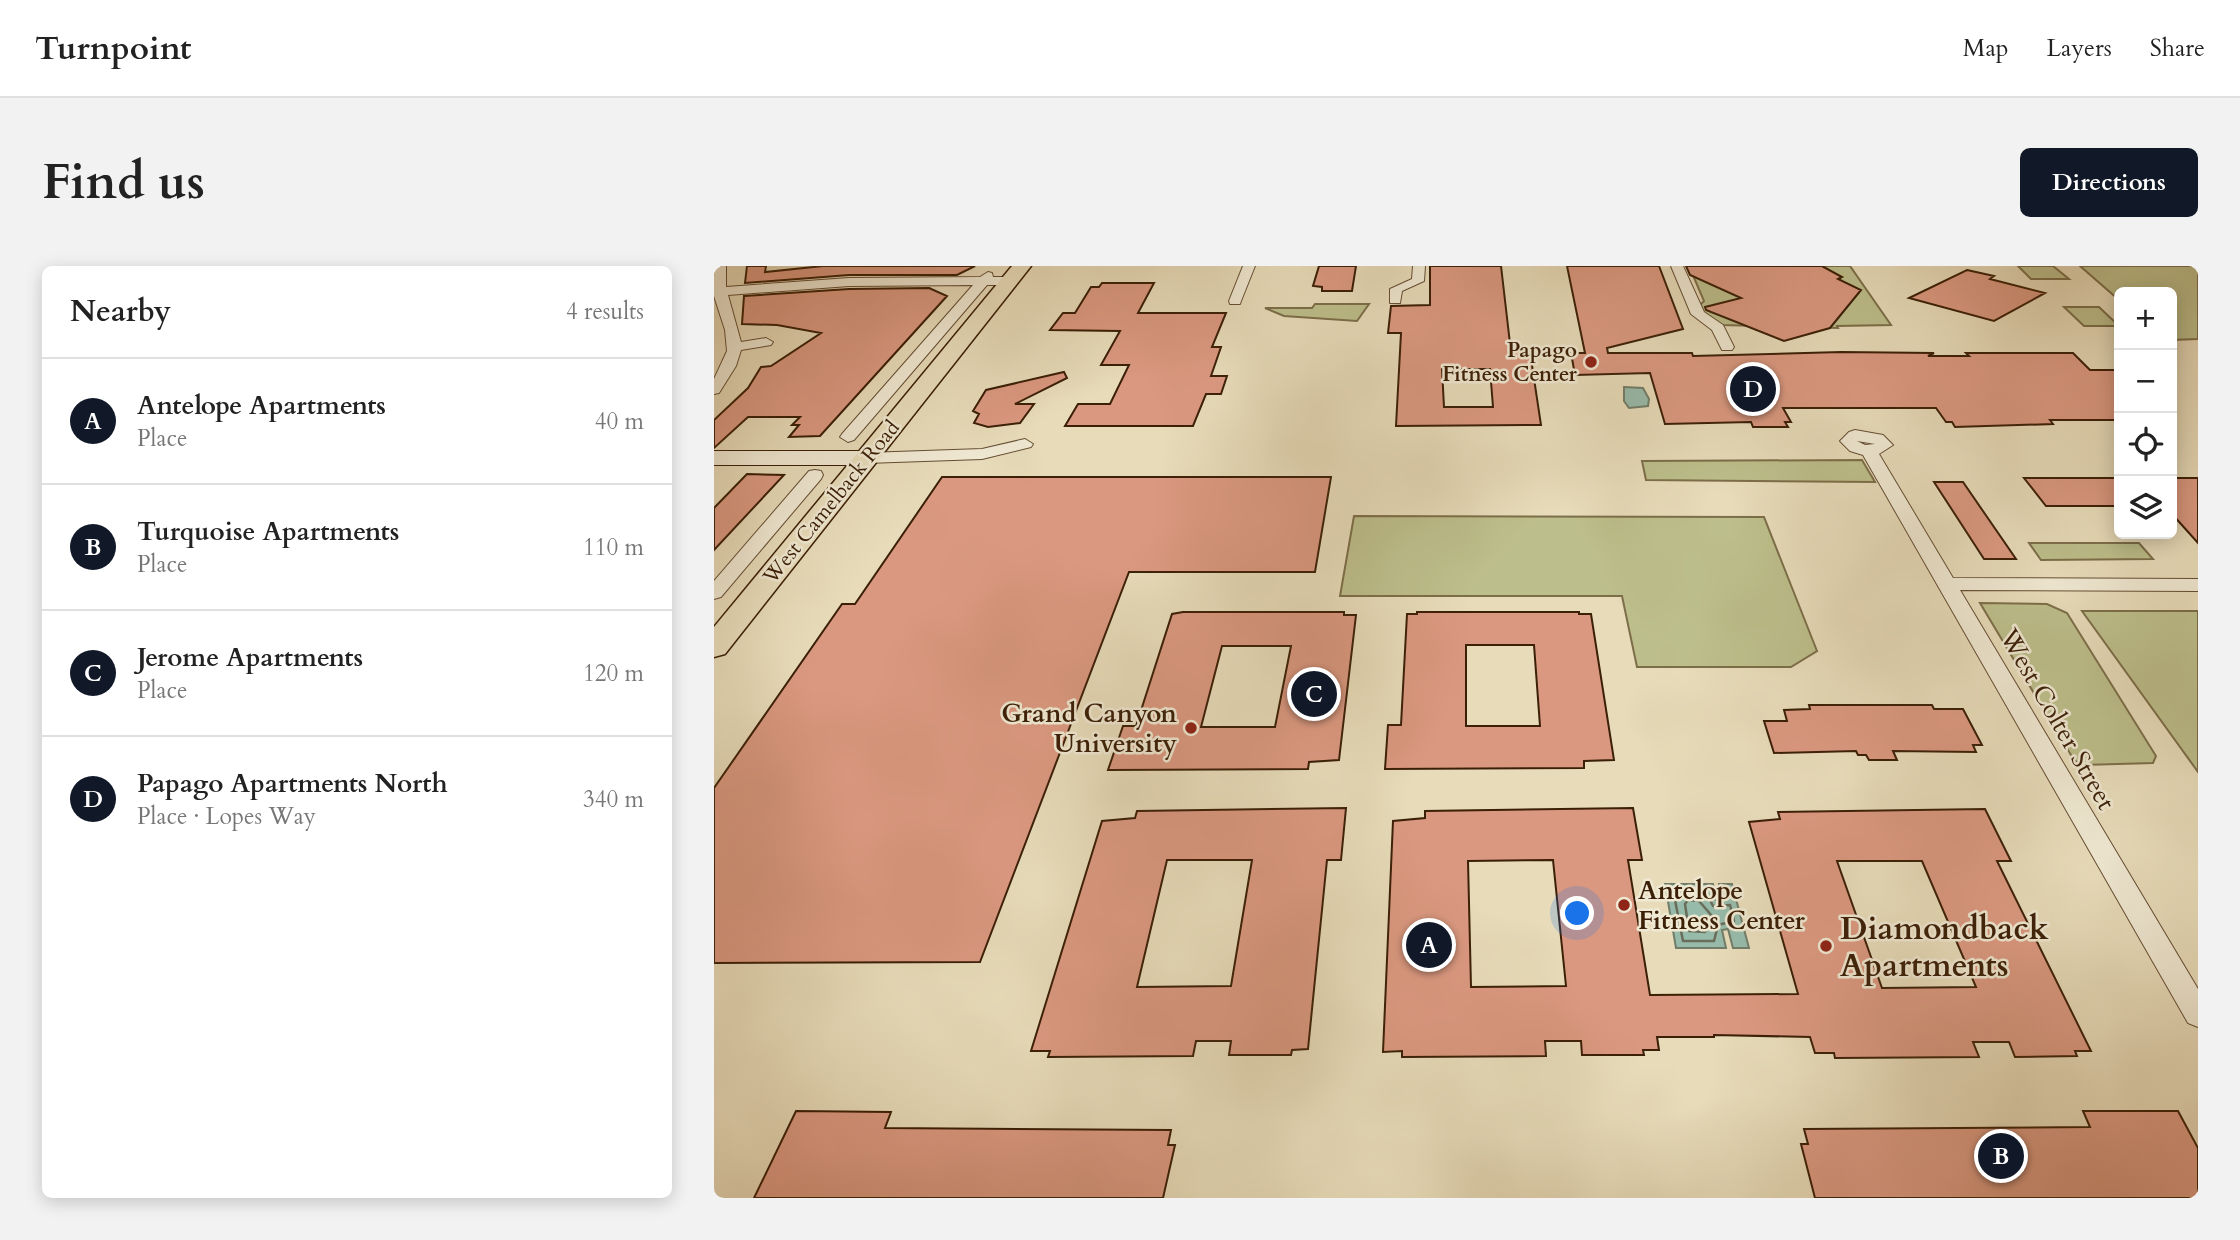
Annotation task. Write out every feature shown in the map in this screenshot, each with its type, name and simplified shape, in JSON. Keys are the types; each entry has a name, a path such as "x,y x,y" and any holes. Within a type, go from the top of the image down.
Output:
{"main road":[{"name":"West Camelback Road","path":"714,647 947,358 1009,271"}],"street":[{"path":"714,390 734,354 715,292 720,266"},
{"path":"1236,301 1249,266"},
{"path":"1395,300 1396,289 1418,281 1419,266"},
{"path":"1677,266 1698,314 1718,328 1727,346"},
{"name":"West Camelback Road","path":"848,438 982,282 1009,271"},
{"path":"715,292 849,282 982,282"},
{"path":"734,347 766,342"},
{"path":"917,358 947,358"},
{"path":"714,458 866,458 982,454 1025,444"},
{"name":"West Colter Street","path":"1869,450 2198,1015"},
{"name":"West Camelback Road","path":"714,593 815,475"},
{"path":"1948,584 2198,585"}],"green space":[{"path":"1689,266 1850,266 1891,325 1837,326 1838,328 1720,325 1703,315 1700,305 1704,301"},
{"path":"2018,266 2053,266 2069,279 2031,279"},
{"path":"2080,266 2198,266 2198,339 2177,340 2177,287 2114,287 2114,296"},
{"path":"1315,304 1369,304 1357,321 1284,316 1265,308 1312,308"},
{"path":"2064,307 2099,307 2114,321 2114,326 2084,326"},
{"path":"1862,460 1875,482 1646,480 1642,461"},
{"path":"1354,516 1764,517 1817,651 1791,667 1637,667 1622,596 1340,596"},
{"path":"2029,543 2139,543 2153,559 2041,560"},
{"path":"1980,603 2047,604 2067,613 2156,756 2153,763 2082,765 2074,760"},
{"path":"2082,611 2198,611 2198,772"}],"water":[{"path":"1624,387 1643,388 1649,399 1648,406 1629,408 1624,401"},
{"path":"1665,884 1713,884 1716,900 1721,900 1719,884 1732,884 1749,948 1733,948 1728,929 1722,930 1726,948 1676,948"}],"building":[{"path":"747,266 766,266 765,272 823,266 975,266 957,275 849,275 745,283"},
{"path":"1319,266 1356,266 1352,291 1322,291 1322,287 1313,286"},
{"path":"1430,266 1501,266 1511,352 1530,352 1541,425 1396,426 1401,333 1388,333 1391,306 1430,305","holes":["1442,369 1490,369 1493,407 1444,407"]},
{"path":"1567,266 1659,266 1683,329 1607,348 1608,353 1692,353 1693,356 1841,352 1969,356 1966,353 2073,353 2090,370 2114,370 2114,420 2050,420 2053,424 1955,427 1952,422 1946,422 1936,408 1783,408 1791,422 1785,422 1788,427 1753,427 1751,422 1665,424 1650,373 1575,375 1571,353 1585,353"},
{"path":"1686,266 1822,266 1842,277 1838,279 1861,290 1830,328 1784,341 1706,310 1705,307 1741,298 1690,275"},
{"path":"1967,270 1994,276 1990,279 2045,293 1994,321 1909,298"},
{"path":"1102,283 1154,283 1138,313 1226,313 1212,347 1221,347 1211,376 1227,376 1221,394 1206,394 1193,426 1065,426 1078,404 1110,404 1129,365 1101,365 1120,331 1050,330 1063,313 1075,313 1091,287 1099,287"},
{"path":"929,288 947,296 820,436 789,437 799,425 792,425 800,417 748,417 714,448 714,420 748,388 761,367 771,366 821,333 777,325 742,324 744,296 849,289"},
{"path":"1064,372 1067,378 1015,404 1034,404 1020,423 988,427 974,423 979,414 973,411 986,390"},
{"path":"747,474 784,475 714,550 714,508"},
{"path":"942,477 1331,477 1315,572 1129,572 980,962 714,963 714,788 842,604 855,604"},
{"path":"2024,478 2114,478 2114,506 2046,506"},
{"path":"2177,478 2198,478 2198,543 2177,520"},
{"path":"1934,482 1963,482 2016,559 1984,559"},
{"path":"1344,612 1344,615 1356,615 1339,760 1309,762 1308,769 1108,770 1123,726 1136,726 1172,614","holes":["1222,646 1291,646 1275,727 1201,727"]},
{"path":"1407,614 1591,614 1614,760 1584,761 1584,768 1385,769 1388,725 1401,725","holes":["1466,645 1534,645 1540,726 1466,726"]},
{"path":"1809,705 1932,705 1934,709 1963,709 1982,745 1973,745 1976,752 1893,751 1897,760 1869,760 1866,755 1858,755 1856,751 1774,753 1764,721 1787,721 1784,710 1810,709"},
{"path":"1346,808 1341,860 1327,860 1308,1049 1292,1050 1291,1055 1229,1055 1231,1041 1196,1041 1193,1056 1048,1057 1050,1051 1031,1051 1102,821 1135,818 1137,811","holes":["1167,860 1252,860 1231,986 1137,987"]},
{"path":"1633,808 1642,860 1628,860 1650,995 1798,994 1749,822 1780,819 1778,812 1985,809 2011,861 1997,861 2091,1051 2075,1051 2077,1056 2015,1057 2009,1042 1973,1042 1979,1057 1835,1058 1834,1053 1815,1053 1810,1037 1714,1035 1657,1037 1659,1050 1643,1050 1644,1055 1582,1055 1581,1041 1545,1041 1546,1056 1402,1057 1402,1051 1383,1052 1393,821 1425,818 1425,811","holes":["1553,860 1566,986 1471,987 1468,861","1837,861 1922,861 1976,987 1882,988"]},
{"path":"796,1111 891,1112 885,1128 1171,1130 1168,1145 1175,1145 1163,1198 754,1198"},
{"path":"2083,1111 2178,1111 2198,1148 2198,1198 1815,1198 1801,1144 1808,1144 1804,1129 2090,1127"}],"place":[{"name":"Papago Fitness Center","path":"1591,362"},
{"name":"Papago Apartments North","path":"1753,389"},
{"name":"Jerome Apartments","path":"1314,694"},
{"name":"Grand Canyon University","path":"1191,728"},
{"name":"Antelope Fitness Center","path":"1624,905"},
{"name":"Antelope Apartments","path":"1429,945"},
{"name":"Diamondback Apartments","path":"1826,946"},
{"name":"Turquoise Apartments","path":"2001,1156"}]}
